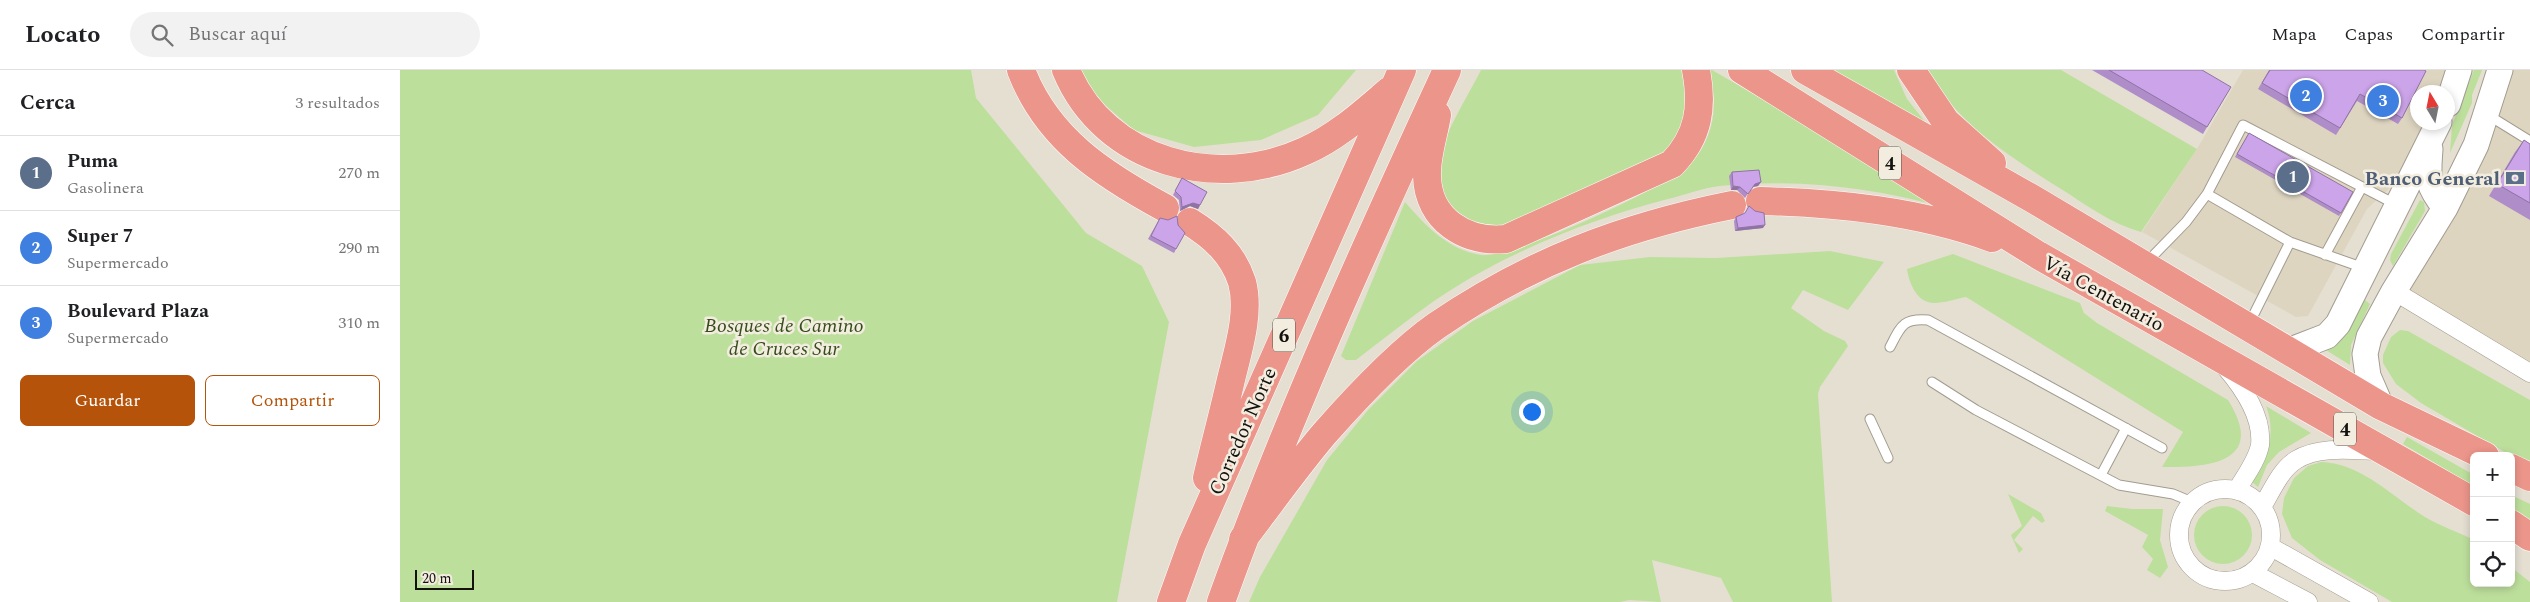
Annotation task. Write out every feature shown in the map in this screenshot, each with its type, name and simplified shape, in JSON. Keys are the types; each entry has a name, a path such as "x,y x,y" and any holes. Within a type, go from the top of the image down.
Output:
{"highway":[{"path":"1021,70 1047,120 1078,153 1123,186 1166,208"},
{"path":"1066,70 1080,95 1116,135 1133,147 1154,157 1201,168 1229,169 1256,167 1306,151 1352,122 1398,79"},
{"path":"1445,75 1426,176 1433,202 1445,220 1457,230 1471,237 1489,241 1506,239 1672,164 1686,150 1699,115 1700,86 1696,70"},
{"name":"Vía Centenario","path":"1742,70 2038,255 2470,500"},
{"name":"4","path":"1805,70 2033,199 2381,406 2477,452"},
{"path":"1911,70 1946,122 2033,199"},
{"name":"Corredor Norte","path":"1221,602 1243,539 1338,307 1445,75"},
{"name":"Corredor Norte","path":"1171,602 1192,544 1398,79"},
{"path":"1760,201 1824,202 1901,214 1973,231 2038,255"},
{"path":"1243,539 1324,434 1382,373 1435,327 1500,286 1548,260 1676,216 1732,205"},
{"path":"1190,222 1222,246 1233,262 1242,283 1244,301 1241,337 1192,544"},
{"path":"2515,470 2530,477"},
{"path":"2515,527 2530,537"}],"street":[{"path":"2454,85 2458,70"},
{"path":"2381,406 2368,376 2365,354 2369,337 2394,291 2445,208 2476,145 2500,70"},
{"path":"2434,132 2428,174 2430,188 2445,208"},
{"path":"2288,351 2327,336 2338,324 2434,132"},
{"path":"2395,211 2385,277 2394,291 2530,373"},
{"path":"2216,356 2250,401 2260,428 2260,446 2252,467 2237,490"},
{"path":"2262,507 2280,476 2296,460 2318,452 2337,450 2385,451"},
{"path":"2221,489 2237,490 2251,496 2262,507 2269,519 2272,533 2270,547 2264,561 2254,572 2231,582 2219,582 2197,572 2186,561 2179,546 2178,530 2183,515 2192,502 2205,493 2221,489"},
{"path":"2270,547 2369,602"},
{"path":"2254,572 2308,602"}],"lane":[{"path":"2486,114 2530,141"},
{"path":"2144,265 2186,222 2207,194 2243,125 2362,187 2395,211"},
{"path":"2325,255 2362,187"},
{"path":"2207,194 2290,242 2365,269"},
{"path":"2247,327 2290,242"},
{"path":"1890,347 1901,325 1914,319 1928,320 2162,448"},
{"path":"1932,382 1976,410 2119,485 2173,494 2192,502"},
{"path":"1870,419 1888,458"},
{"path":"2101,475 2126,428"}],"shaded area":[{"path":"2243,70 2459,70 2452,85 2410,85 2410,130 2431,130 2421,138 2392,186 2367,209 2308,316 2296,317 2142,232 2197,149"},
{"path":"2500,70 2530,70 2530,373 2394,291"}],"green space":[{"name":"Bosques de Camino de Cruces Sur","path":"400,70 971,70 976,98 1086,233 1142,266 1169,322 1117,602 400,602"},
{"path":"1081,70 1356,70 1318,115 1261,140 1194,147 1134,130 1098,99"},
{"path":"1481,70 1681,70 1690,82 1683,131 1655,163 1495,230 1474,227 1465,222 1451,209 1442,192 1437,174 1445,140"},
{"path":"1706,70 1712,70 1958,212 1870,191 1810,184 1750,184 1707,188 1638,207 1546,240 1460,284 1434,301 1356,360 1346,360 1341,356 1405,202 1438,236 1458,248 1481,255 1498,253 1524,246 1556,234 1655,187 1692,162 1706,141 1713,118 1713,93 1711,81"},
{"path":"1824,70 1894,70 1907,99 1926,123"},
{"path":"1928,70 2061,70 2197,149 2141,232 2119,224 2100,214 2004,152 1969,123 1954,107"},
{"path":"2474,70 2482,70 2472,95 2472,103 2450,153 2452,130 2455,130 2455,118"},
{"path":"2420,200 2424,202 2425,211 2393,266 2390,260 2391,254"},
{"path":"1830,251 1884,262 1848,310 1803,290 1791,308 1824,331 1845,341 1848,346 1820,387 1818,394 1832,602 1733,602 1721,578 1652,560 1661,602 1629,600 1620,602 1249,602 1260,577 1327,460 1368,410 1417,361 1473,321 1580,265 1650,257 1716,258"},
{"path":"1953,254 2080,303 2084,313 2097,323 2228,400 2238,421 2241,437 2237,449 2228,457 2214,463 2198,466 2162,467 2183,432 1966,297 1934,303 1923,300 1919,296 1912,286 1907,269"},
{"path":"2360,296 2370,304 2351,345 2350,365 2321,347"},
{"path":"2400,330 2408,331 2530,400 2530,467 2515,458 2515,452 2504,452 2421,403 2396,384 2383,363 2383,355 2391,337"},
{"path":"2266,406 2311,433 2279,452 2267,465 2258,487 2252,482 2267,456 2270,436 2269,415"},
{"path":"2407,437 2470,473 2470,484 2403,444"},
{"path":"2321,462 2350,468 2376,482 2425,517 2470,538 2470,587 2515,587 2515,570 2530,582 2530,602 2392,602 2320,560 2292,538 2282,514 2284,498 2294,478 2308,466"},
{"path":"2008,494 2041,513 2045,521 2042,523 2033,516 2014,540 2023,549 2019,553 2011,535 2022,526"},
{"path":"2515,497 2530,504 2530,525 2515,513"},
{"path":"2107,506 2132,509 2163,509 2160,540 2168,567 2160,578 2147,570 2153,559 2142,547 2148,535 2105,511"},
{"path":"2223,506 2234,508 2244,514 2250,524 2252,535 2250,546 2244,556 2234,562 2223,564 2212,562 2202,556 2196,546 2194,535 2196,524 2202,514 2212,508"}],"building":[{"path":"2109,70 2202,70 2231,87 2207,127"},
{"path":"2270,70 2426,71 2419,85 2410,85 2410,102 2402,118 2360,94 2340,128 2262,83"},
{"path":"2249,133 2353,192 2341,213 2237,154"},
{"path":"2524,140 2530,144 2530,203 2497,184"},
{"path":"1759,170 1761,182 1755,184 1748,194 1740,187 1733,186 1732,172"},
{"path":"1182,178 1207,192 1200,205 1193,203 1182,207 1181,197 1175,191"},
{"path":"1749,206 1755,211 1764,213 1765,225 1738,228 1736,217 1745,213"},
{"path":"1177,216 1178,225 1185,233 1176,249 1151,236 1160,218 1168,220"}],"place":[{"name":"Super 7","path":"2306,96"},
{"name":"Boulevard Plaza","path":"2383,101"},
{"name":"Puma","path":"2293,177"},
{"name":"Banco General","path":"2515,178"}]}
